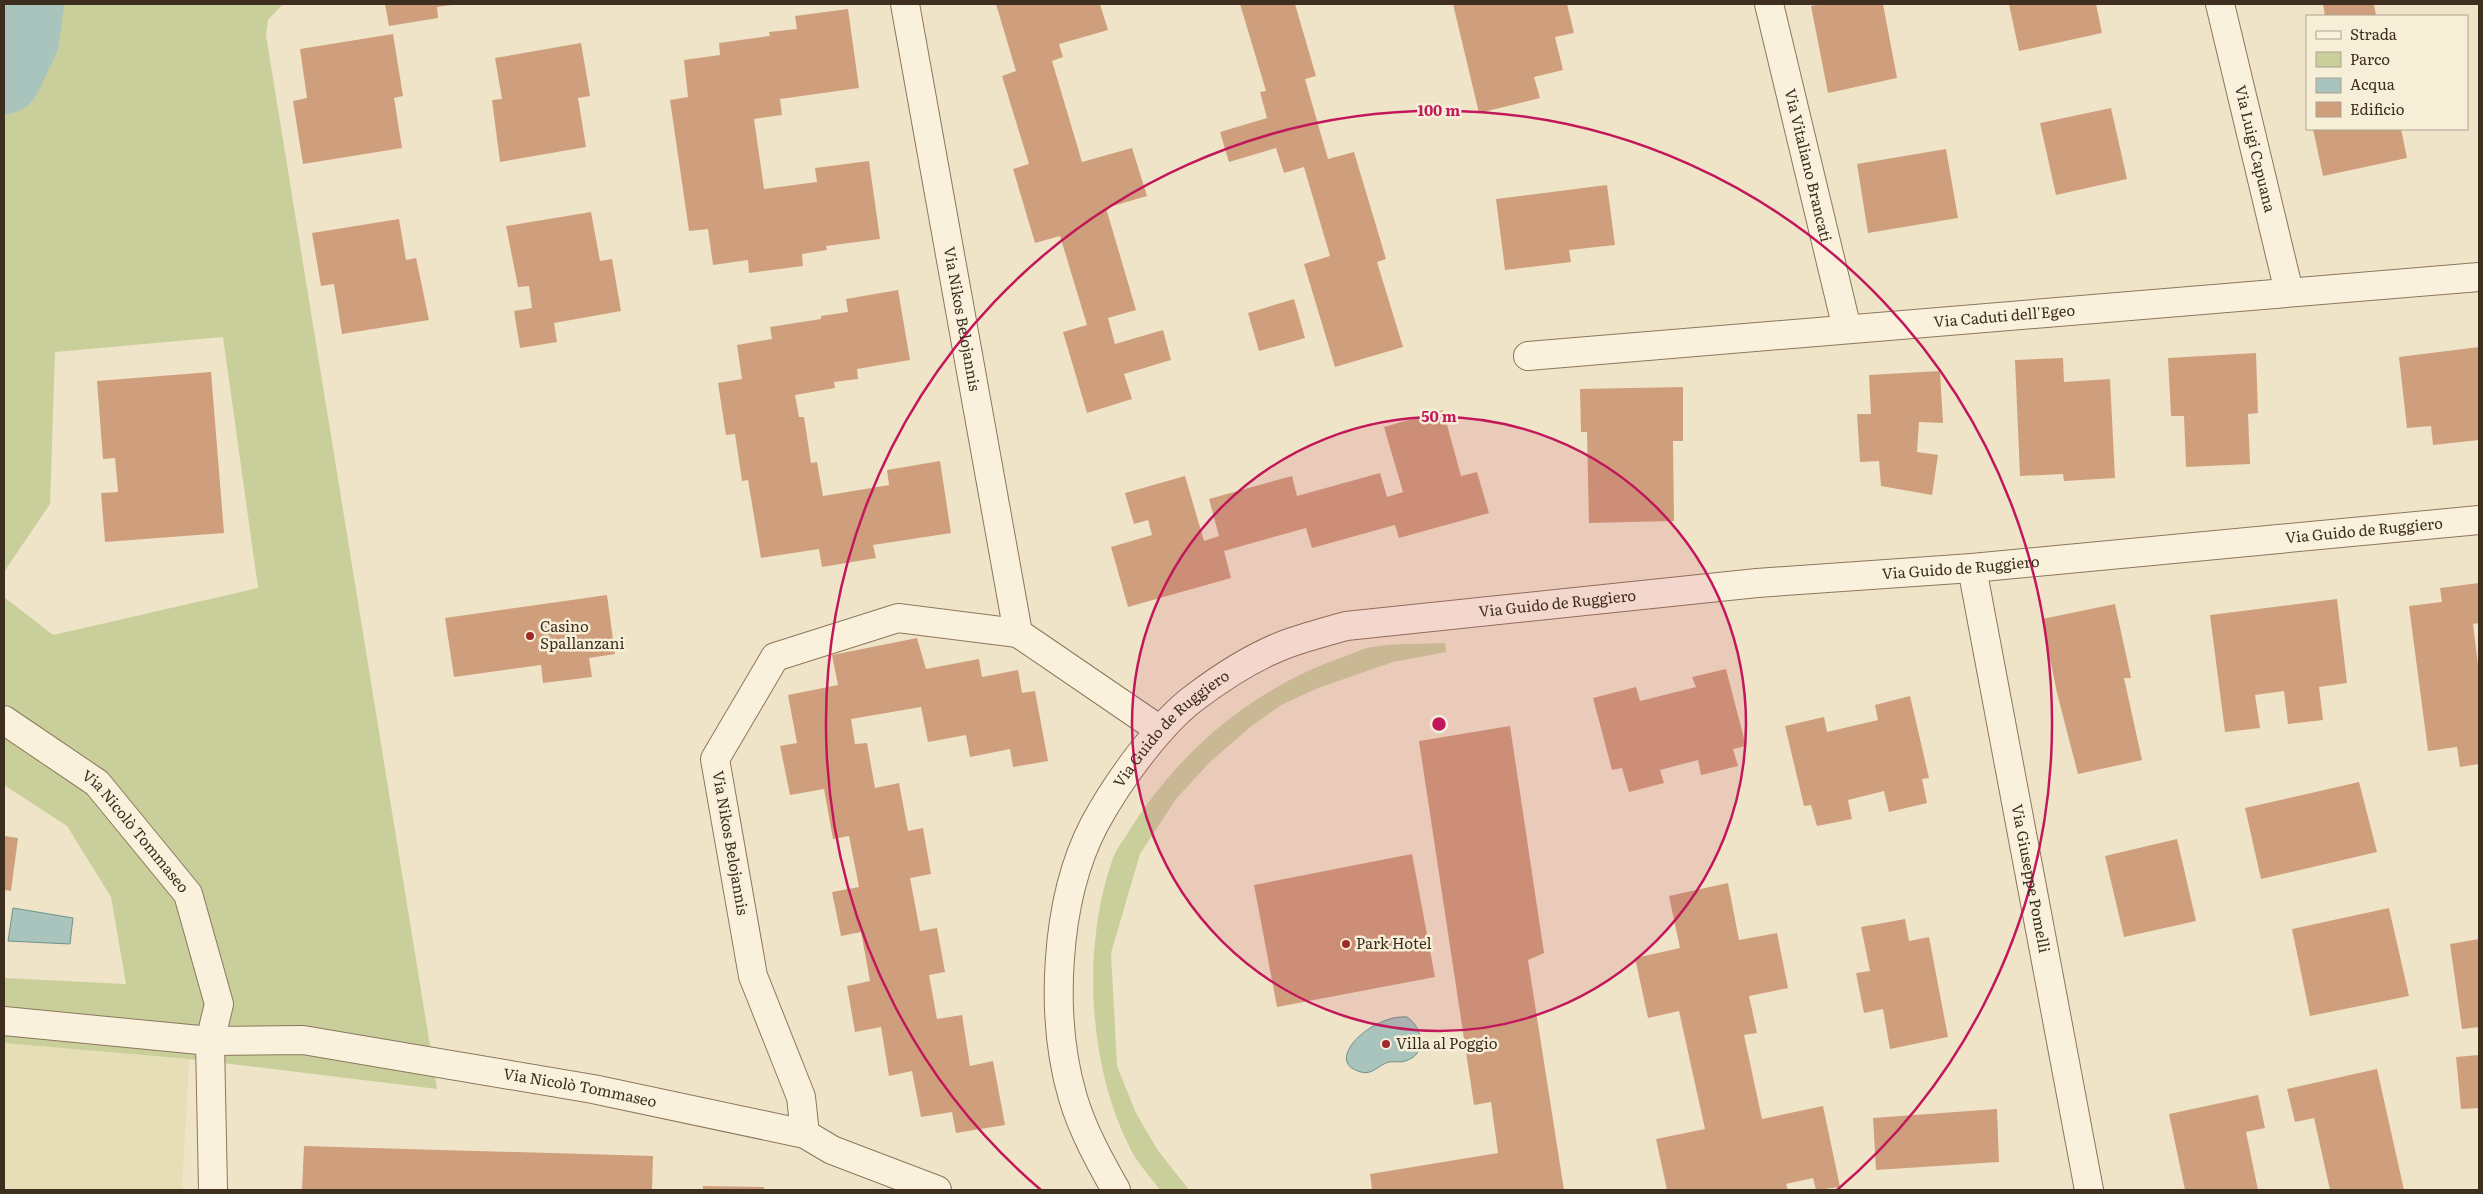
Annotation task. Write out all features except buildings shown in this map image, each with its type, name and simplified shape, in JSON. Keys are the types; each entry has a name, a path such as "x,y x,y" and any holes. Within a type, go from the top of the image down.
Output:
{"street":[{"name":"Via Nikos Belojannis","path":"904,4 1018,633"},
{"name":"Via Vitaliano Brancati","path":"1769,4 1846,328"},
{"name":"Via Luigi Capuana","path":"2220,4 2289,292"},
{"name":"Via Caduti dell'Egeo","path":"1528,356 1846,328 2479,277"},
{"name":"Via Guido de Ruggiero","path":"1116,1190 1090,1145 1073,1098 1059,1029 1058,983 1073,879 1094,826 1123,776 1160,730 1192,699 1235,670 1291,642 1346,626 1757,583 1972,568 2479,520"},
{"name":"Via Giuseppe Pomelli","path":"1972,568 2090,1190"},
{"name":"Via Nikos Belojannis","path":"805,1134 801,1097 753,976 715,759 775,658 898,618 1018,633 1160,730"},
{"name":"Via Nicolò Tommaseo","path":"4,720 97,783 188,894 220,1004 210,1041"},
{"name":"Via Nicolò Tommaseo","path":"4,1021 210,1041 303,1040 593,1089 805,1134 832,1150 937,1190"},
{"path":"210,1041 213,1190"}],"shaded area":[{"path":"4,1043 189,1059 182,1190 4,1190"}],"green space":[{"path":"4,4 283,4 268,20 266,35 437,1089 189,1059 4,1043 4,978 126,984 111,897 67,826 4,785 4,597 53,635 258,588 223,337 55,352 50,504 4,572"},
{"path":"1445,643 1446,652 1393,662 1318,688 1281,705 1249,728 1210,762 1176,799 1140,854 1111,953 1117,1066 1136,1113 1157,1149 1189,1190 1160,1190 1132,1152 1115,1114 1105,1079 1098,1042 1094,1005 1093,967 1096,930 1102,895 1115,853 1141,812 1184,760 1217,729 1264,695 1310,670 1365,648"}],"water":[{"path":"13,908 73,918 70,944 8,941"},
{"name":"Villa al Poggio","path":"1407,1017 1416,1027 1421,1039 1418,1051 1414,1056 1405,1061 1386,1063 1365,1073 1350,1067 1346,1059 1349,1049 1367,1030 1393,1018"}],"waterway":[{"path":"4,77 22,40 27,4"}],"place":[{"name":"Casino Spallanzani","path":"530,636"},
{"name":"Park Hotel","path":"1346,944"},
{"name":"Villa al Poggio","path":"1386,1044"}]}
